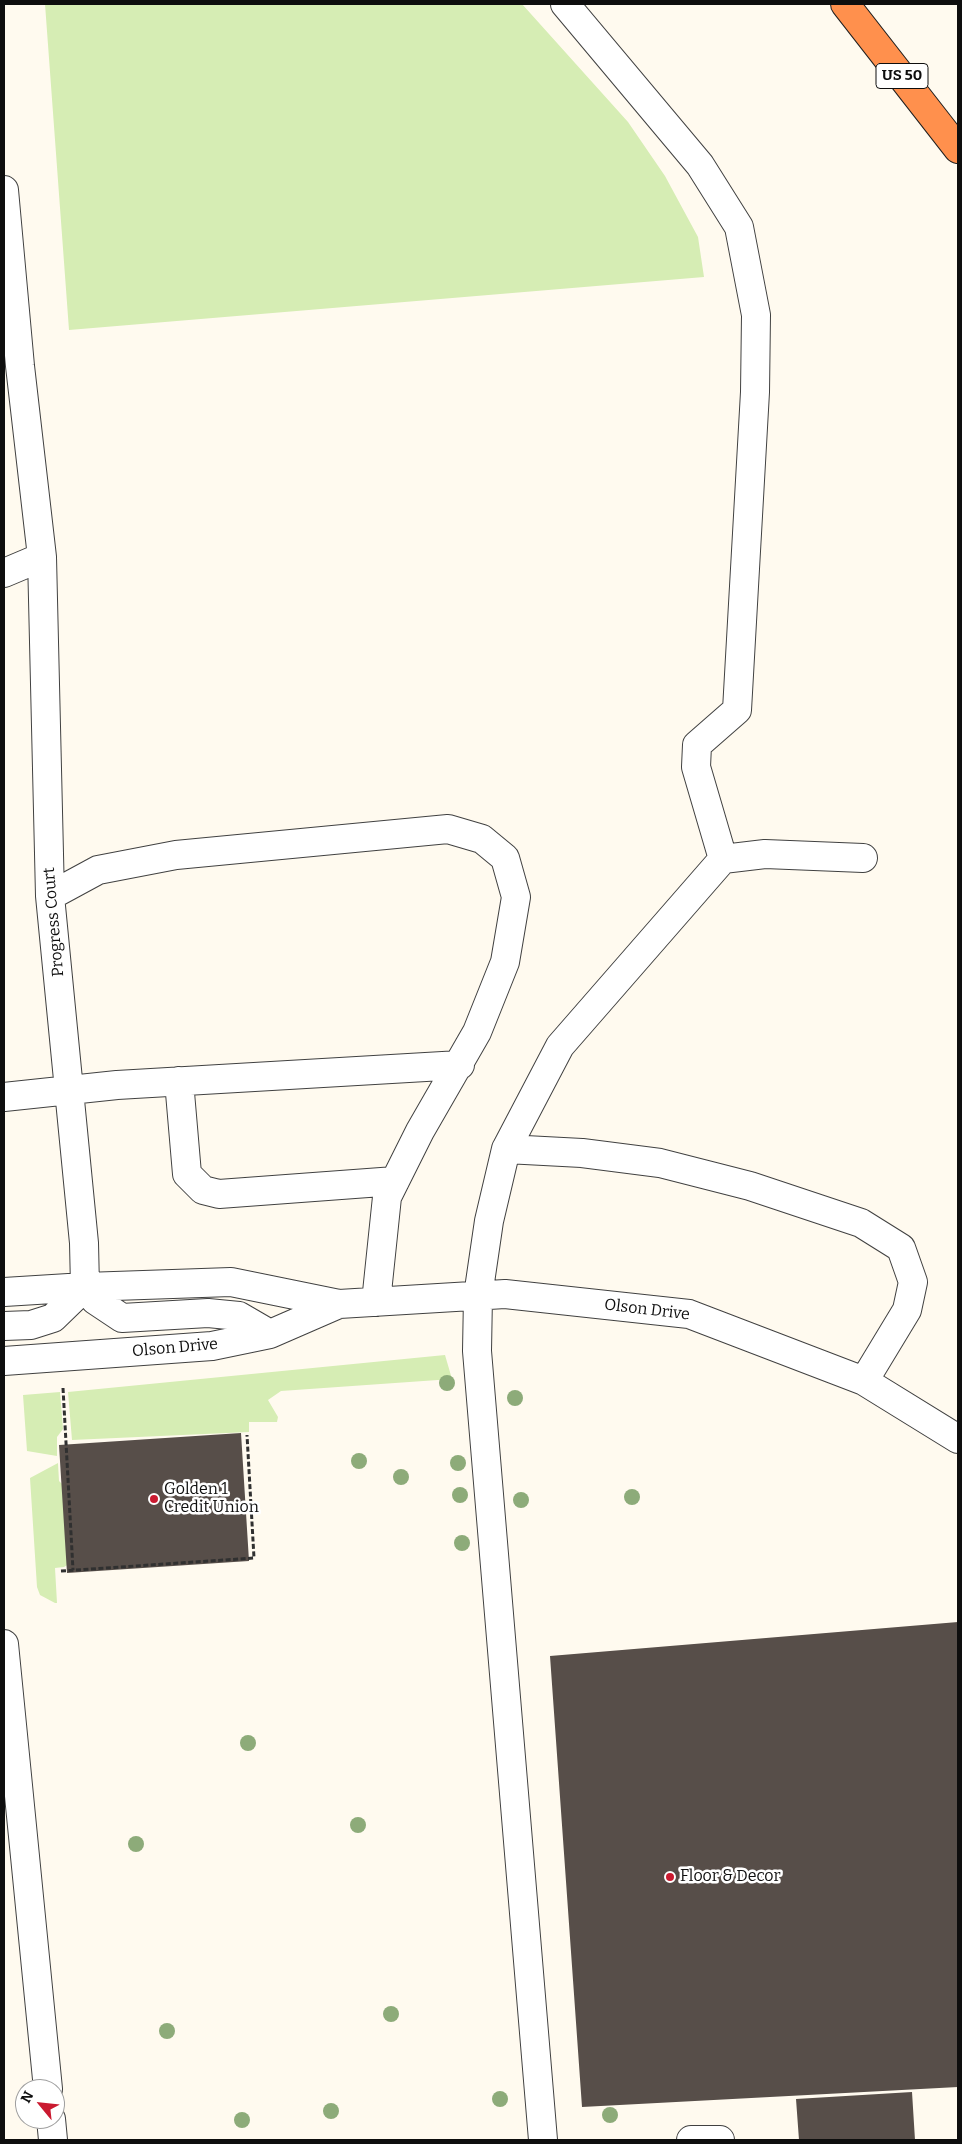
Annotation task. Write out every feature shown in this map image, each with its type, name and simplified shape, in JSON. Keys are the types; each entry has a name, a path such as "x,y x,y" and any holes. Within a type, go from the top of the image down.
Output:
{"highway":[{"name":"US 50","path":"845,4 958,149"}],"street":[{"path":"565,4 700,165 725,204 739,228 756,314 755,392 737,710 697,745 696,767 723,860"},
{"name":"Progress Court","path":"4,190 20,366 42,556 50,896 84,1244 85,1287"},
{"path":"4,573 42,556"},
{"path":"50,896 98,870 176,855 448,829 482,839 505,858 516,897 505,962 477,1032 420,1131 387,1197 376,1302"},
{"path":"543,2140 476,1350 478,1296 489,1221 506,1149 560,1046 723,860 765,854 863,858"},
{"path":"4,1097 70,1091 117,1084 460,1064"},
{"path":"178,1081 187,1174 203,1190 219,1194 395,1181"},
{"path":"506,1149 582,1153 669,1166 750,1186 861,1223 901,1248 913,1282 907,1310 864,1381"},
{"name":"Olson Drive","path":"4,1292 232,1282 339,1304 505,1294 689,1314 864,1381 958,1439"},
{"path":"4,1326 31,1325 53,1318 85,1287 95,1300 122,1318 208,1313 239,1316 270,1334"},
{"name":"Olson Drive","path":"4,1360 212,1346 270,1334 339,1304"},
{"path":"4,1644 47,2079"},
{"path":"690,2140 720,2140"}],"path":[{"path":"63,1388 73,1570"},
{"path":"61,1571 254,1558 247,1436"}],"green space":[{"path":"45,4 522,4 628,122 665,176 698,237 704,277 69,330"},
{"path":"445,1355 452,1379 281,1391 268,1400 278,1417 277,1422 249,1422 249,1432 72,1440 68,1392"},
{"path":"60,1392 63,1429 57,1437 57,1456 27,1451 23,1395"},
{"path":"58,1463 59,1481 63,1485 69,1564 64,1567 55,1568 57,1603 55,1603 40,1595 37,1587 30,1478"}],"building":[{"path":"241,1433 249,1561 67,1573 59,1445"},
{"path":"958,1622 958,2087 582,2107 550,1656"},
{"path":"912,2092 915,2140 799,2140 796,2099"}],"place":[{"name":"Golden 1 Credit Union","path":"154,1499"},
{"name":"Floor & Decor","path":"670,1877"}]}
